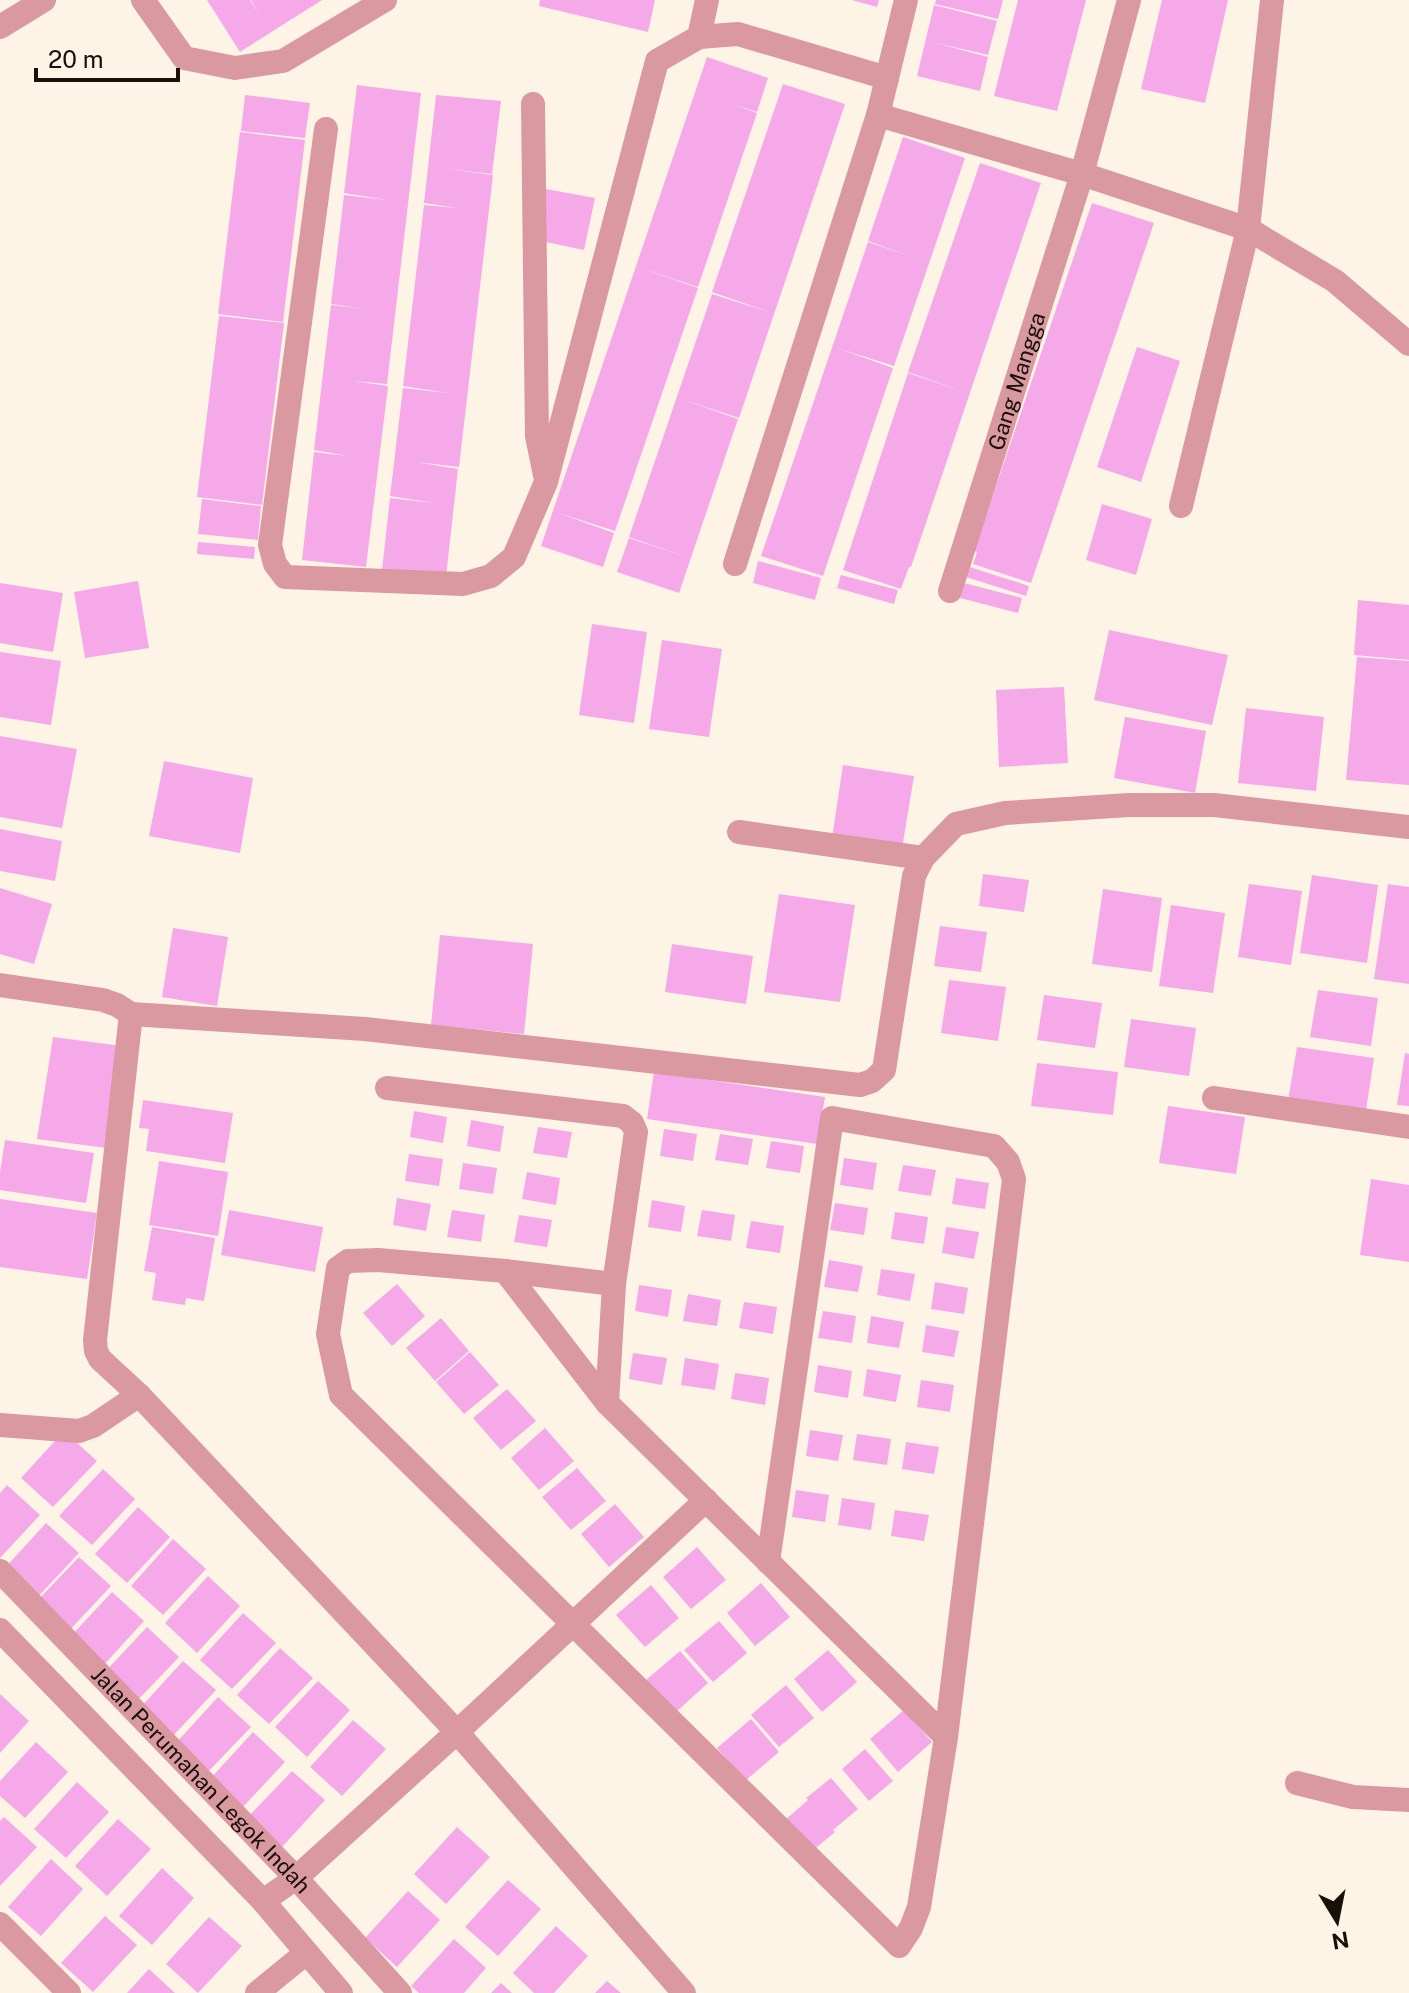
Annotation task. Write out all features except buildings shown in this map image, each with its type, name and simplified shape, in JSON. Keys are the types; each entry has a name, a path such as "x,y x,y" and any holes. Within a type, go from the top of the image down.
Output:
{"street":[{"path":"0,27 44,0"},
{"path":"143,0 184,58 235,68 283,61 385,0"},
{"path":"699,37 707,0"},
{"path":"735,564 878,115 906,0"},
{"name":"Gang Mangga","path":"950,591 1082,174 1129,0"},
{"path":"1181,506 1248,229 1272,0"},
{"path":"326,129 270,545 275,564 285,577 463,584 491,576 514,557 546,482 657,61 699,37 738,34 887,78"},
{"path":"533,104 537,436 546,482"},
{"path":"878,115 1082,174 1248,229 1335,281 1409,344"},
{"path":"0,985 103,1000 131,1014 365,1029 860,1085 872,1081 884,1070 914,876 923,858 956,824 1005,813 1043,809 1214,805 1409,827"},
{"path":"739,832 923,858"},
{"path":"131,1014 95,1340 100,1359 139,1395 457,1732 684,1993"},
{"path":"387,1088 623,1116 632,1123 636,1132 614,1284 607,1403"},
{"path":"1214,1098 1409,1127"},
{"path":"614,1284 378,1260 348,1261 338,1268 328,1334 341,1395 899,1946 911,1928 919,1907 946,1737 1014,1179 1008,1162 994,1146 832,1118 768,1562"},
{"path":"505,1271 607,1403 946,1737"},
{"path":"0,1425 79,1431 93,1426 139,1395"},
{"path":"263,1901 296,1878 706,1500"},
{"name":"Jalan Perumahan Legok Indah","path":"0,1571 296,1878 400,1993"},
{"name":"Jalan Perumahan Legok Indah","path":"0,1630 263,1901 341,1993"},
{"path":"1297,1783 1353,1797 1409,1800"},
{"path":"0,1924 69,1993"},
{"path":"257,1993 306,1953"}]}
